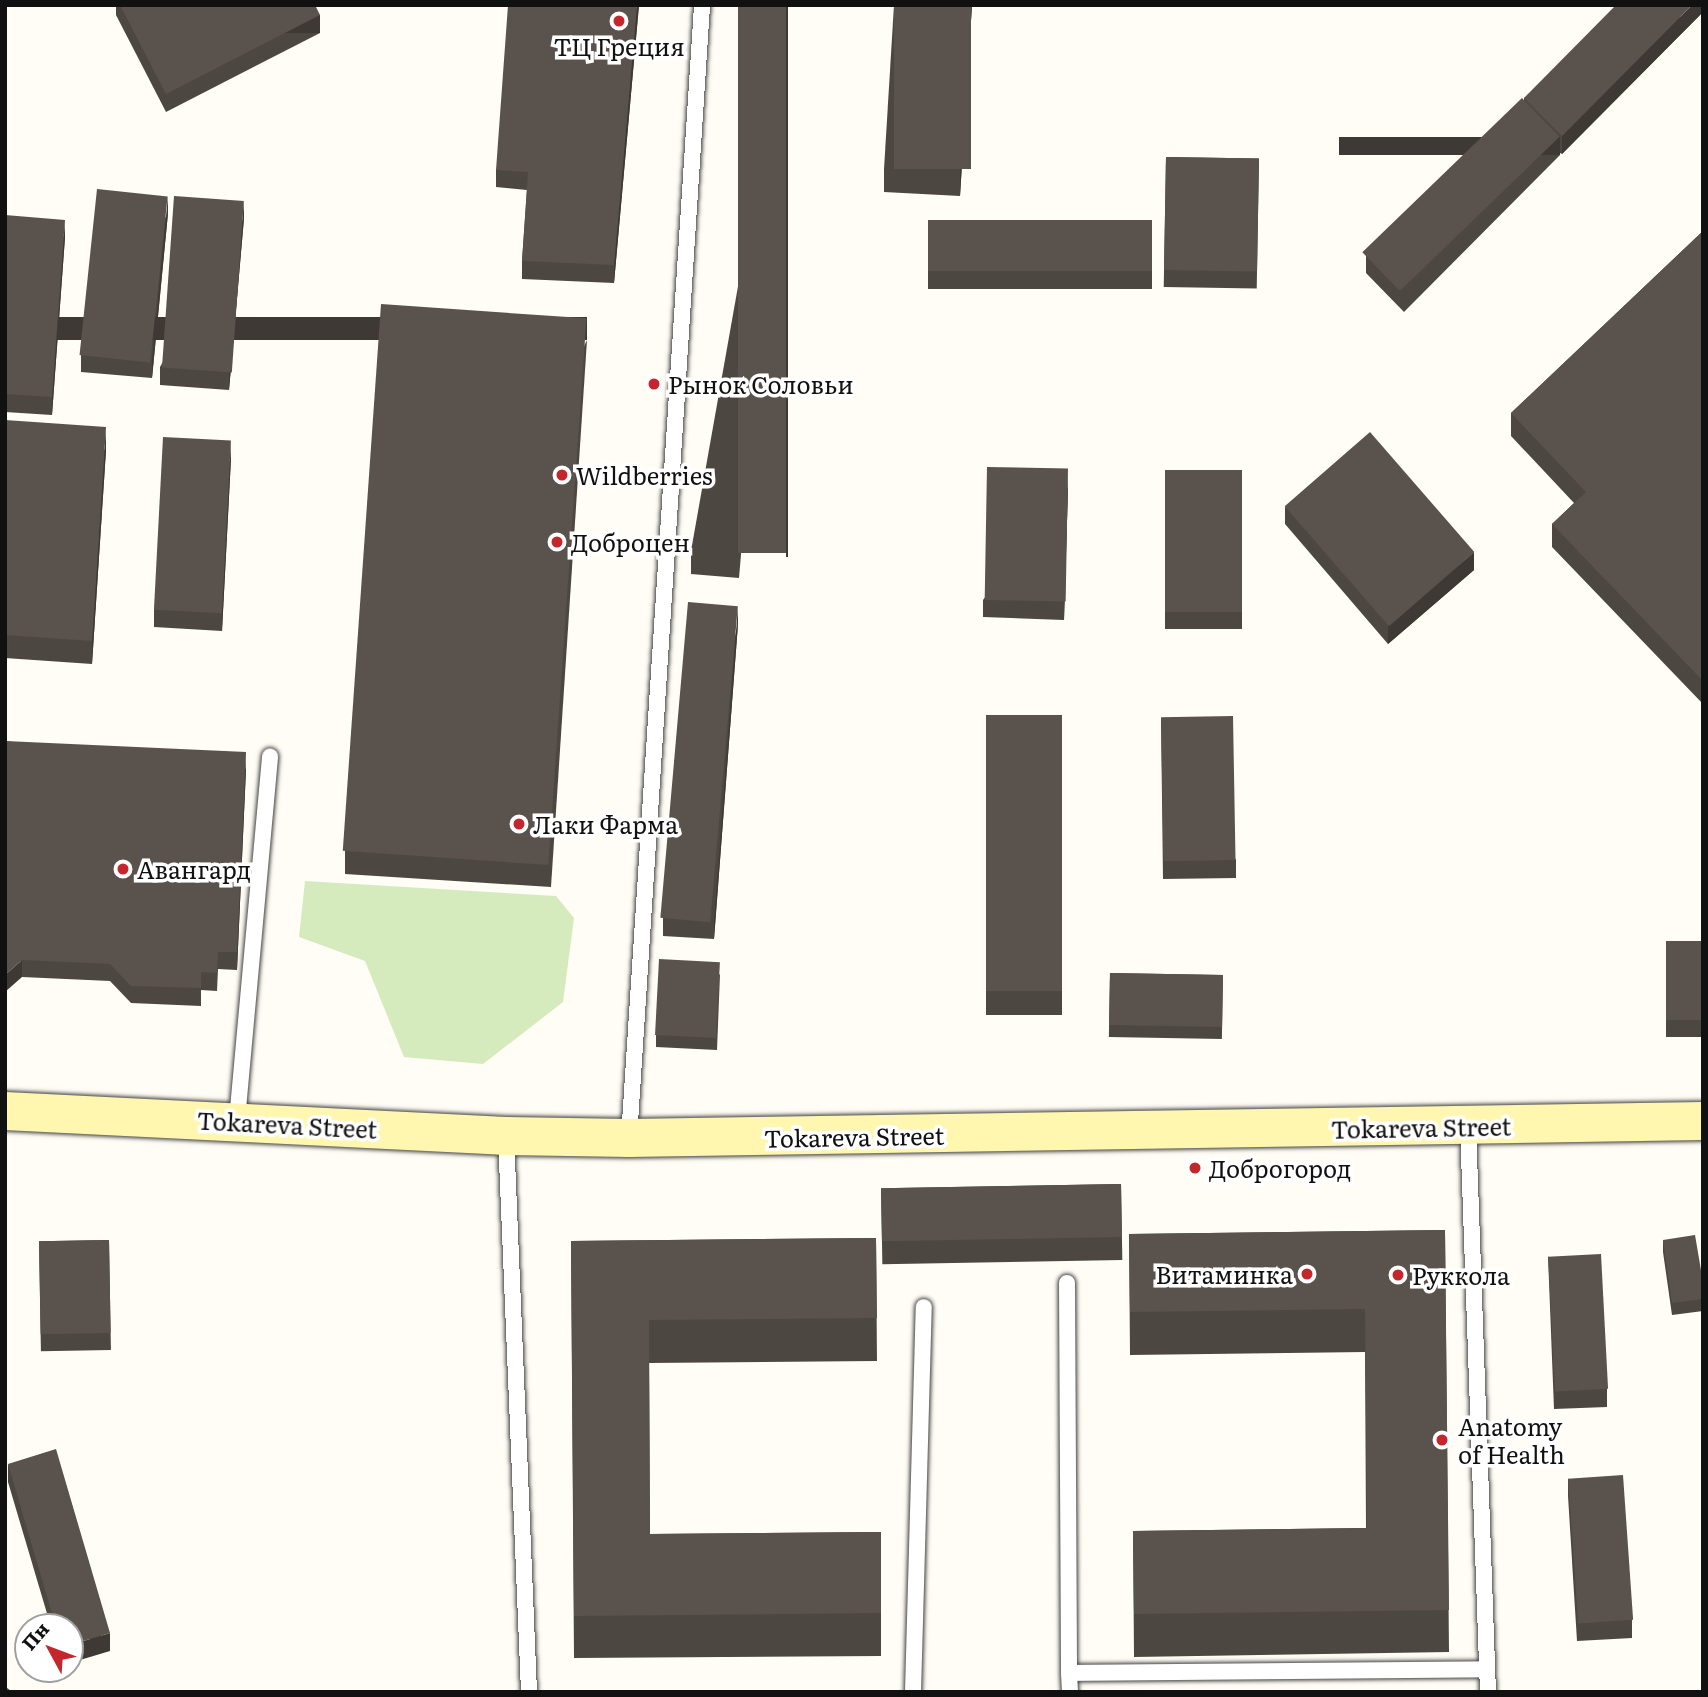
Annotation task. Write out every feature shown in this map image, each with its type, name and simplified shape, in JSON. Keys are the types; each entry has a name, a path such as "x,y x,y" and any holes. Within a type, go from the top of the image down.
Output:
{"street":[{"name":"Tokareva Street","path":"5,1111 237,1120 506,1136 629,1138 1703,1121"}],"lane":[{"path":"629,1138 702,5"},
{"path":"237,1120 270,756"},
{"path":"1468,1126 1488,1692"},
{"path":"506,1136 529,1692"},
{"path":"1067,1283 1070,1692"},
{"path":"913,1692 924,1307"},
{"path":"1069,1673 1487,1668"}],"green space":[{"path":"305,881 556,896 574,918 563,1002 483,1064 404,1057 365,961 299,937"}],"building":[{"path":"120,5 315,5 320,15 166,94"},
{"path":"508,5 637,5 614,265 522,261 528,172 496,170"},
{"path":"738,5 786,5 786,553 738,553"},
{"path":"894,5 971,5 971,169 894,169"},
{"path":"1616,5 1692,5 1562,136 1524,98"},
{"path":"1522,98 1560,137 1400,291 1362,252"},
{"path":"1166,157 1259,159 1257,272 1164,270"},
{"path":"97,189 168,196 150,363 80,355"},
{"path":"174,196 244,201 232,372 162,368"},
{"path":"5,215 65,220 52,397 5,394"},
{"path":"928,220 1152,220 1152,271 928,271"},
{"path":"1703,231 1703,681 1552,524 1586,492 1511,413"},
{"path":"381,304 586,318 548,865 343,851"},
{"path":"5,420 106,427 92,641 5,635"},
{"path":"1370,432 1474,552 1389,626 1285,506"},
{"path":"163,437 231,441 222,613 154,610"},
{"path":"987,467 1068,468 1066,601 985,600"},
{"path":"1165,470 1242,470 1242,612 1165,612"},
{"path":"688,602 738,606 710,922 660,918"},
{"path":"986,715 1062,715 1062,991 986,991"},
{"path":"1233,716 1236,860 1164,861 1161,717"},
{"name":"Авангард","path":"5,741 246,752 237,952 218,952 217,973 201,972 201,988 131,986 110,964 22,960 5,975"},
{"path":"1666,941 1703,941 1703,1020 1666,1020"},
{"path":"659,959 720,962 716,1038 655,1035"},
{"path":"1110,973 1223,975 1222,1027 1109,1025"},
{"path":"1121,1184 1122,1237 882,1241 881,1188"},
{"path":"1445,1230 1449,1610 1134,1614 1133,1531 1367,1528 1365,1309 1130,1312 1129,1234"},
{"path":"1695,1235 1703,1282 1703,1299 1672,1303 1663,1240"},
{"path":"876,1238 877,1318 649,1320 650,1534 881,1532 881,1613 574,1616 571,1241"},
{"path":"109,1240 111,1333 41,1334 39,1241"},
{"path":"1601,1254 1608,1389 1555,1392 1548,1257"},
{"path":"56,1449 110,1633 84,1641 84,1613 52,1613 8,1464"},
{"path":"1623,1475 1633,1620 1578,1623 1568,1479"}],"place":[{"name":"ТЦ Греция","path":"619,21"},
{"name":"Рынок Соловьи","path":"654,384"},
{"name":"Wildberries","path":"562,475"},
{"name":"Доброцен","path":"557,542"},
{"name":"Лаки Фарма","path":"519,824"},
{"name":"Авангард","path":"123,869"},
{"name":"Доброгород","path":"1195,1168"},
{"name":"Витаминка","path":"1307,1274"},
{"name":"Руккола","path":"1398,1275"},
{"name":"Anatomy of Health","path":"1442,1440"}]}
